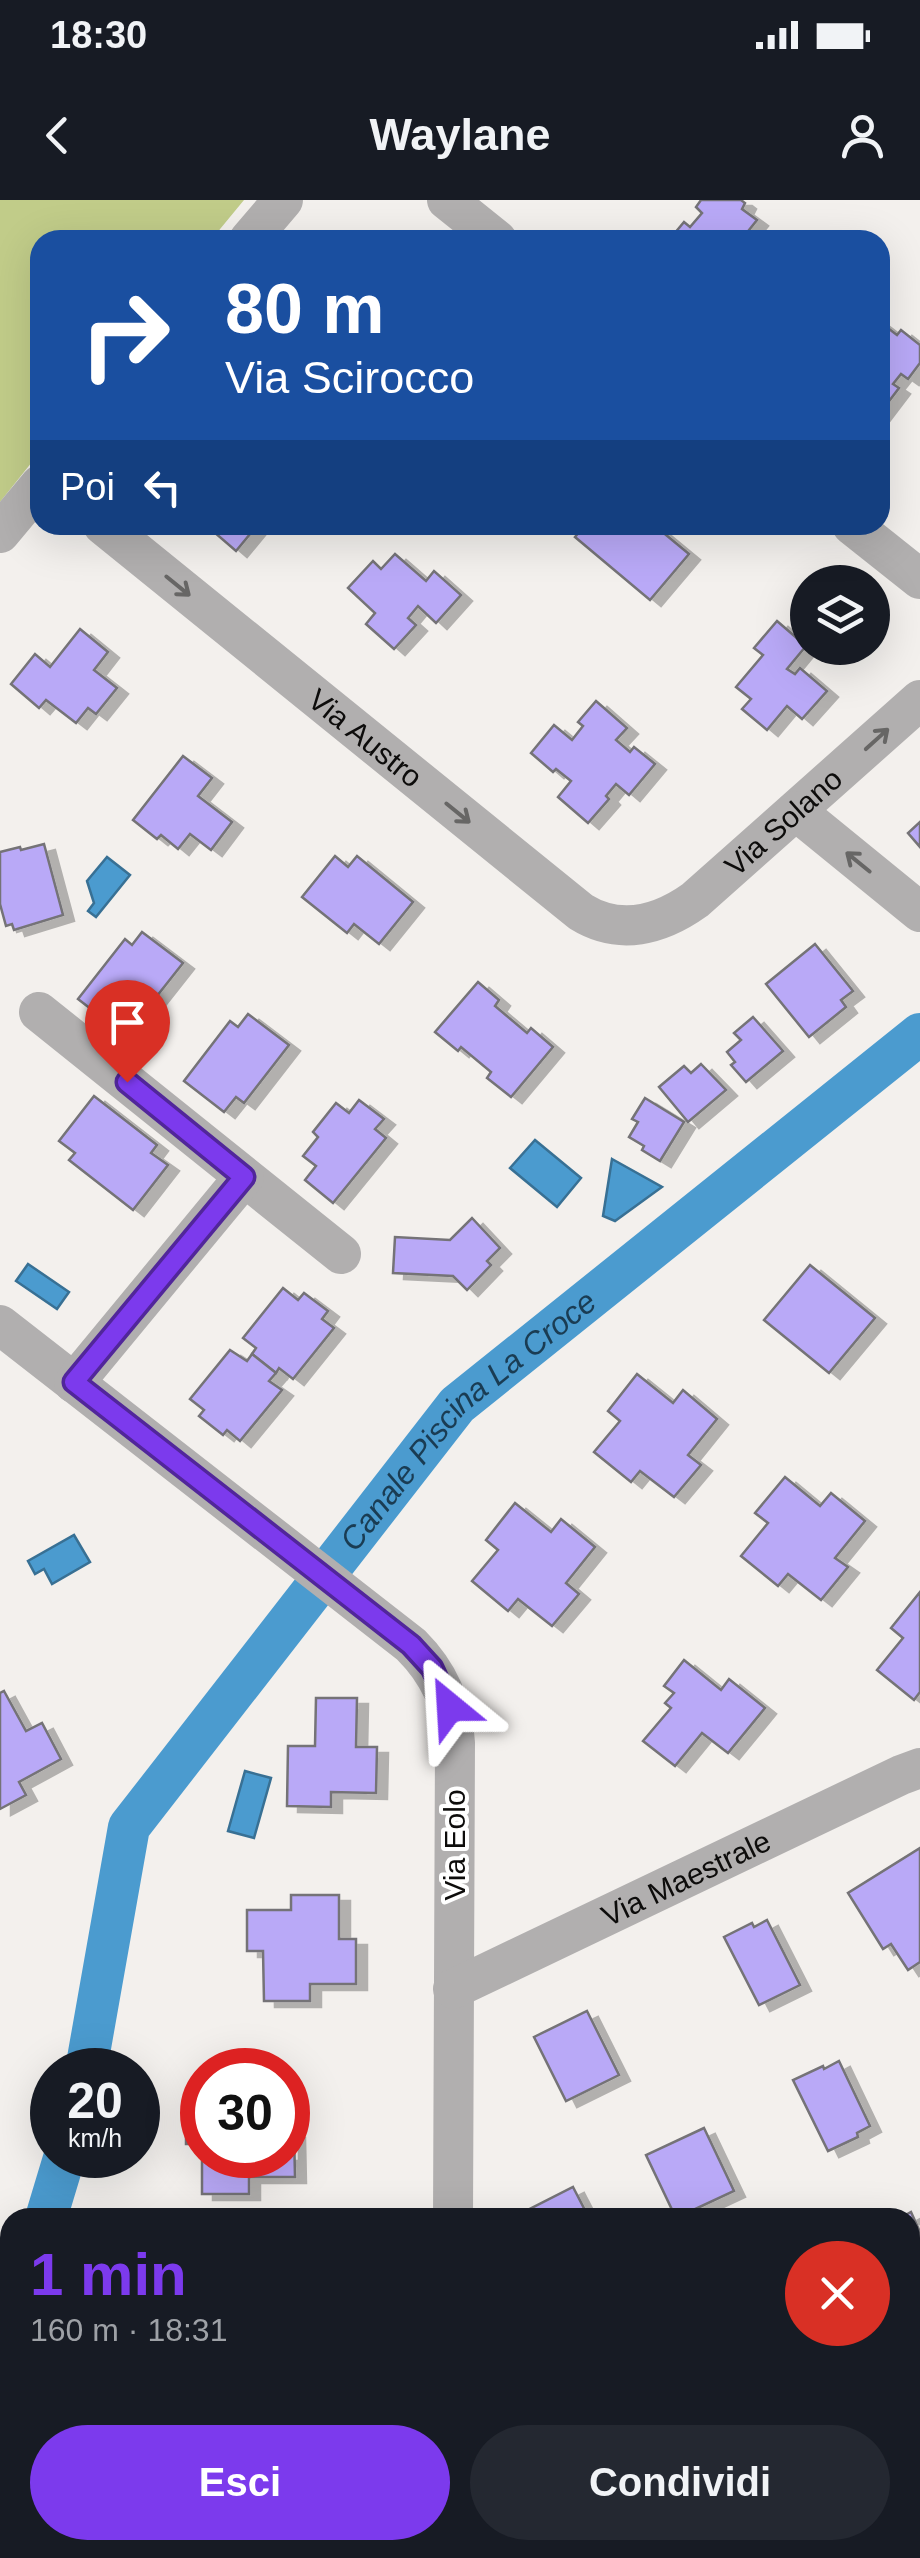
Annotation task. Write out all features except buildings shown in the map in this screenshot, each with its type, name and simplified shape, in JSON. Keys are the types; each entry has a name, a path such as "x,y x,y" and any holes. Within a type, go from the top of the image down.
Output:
{"street":[{"path":"258,230 283,200"},
{"path":"446,200 484,230"},
{"path":"0,533 30,497"},
{"name":"Via Austro","path":"114,535 581,912 607,924 637,926"},
{"path":"865,535 920,579"},
{"name":"Via Solano","path":"637,926 666,918 695,900 920,700"},
{"path":"796,811 920,912"},
{"path":"39,1012 341,1254"},
{"path":"74,1382 244,1177"},
{"name":"Via Eolo","path":"0,1325 411,1645 439,1680 450,1707 454,1743 453,2208"},
{"name":"Via Maestrale","path":"453,1989 920,1768"}],"green space":[{"path":"0,200 244,200 219,230 30,230 30,464 0,502"}],"water":[{"path":"107,857 130,875 96,917 88,911 94,903 87,881"},
{"path":"535,1140 581,1178 557,1207 510,1168"},
{"path":"612,1159 662,1187 615,1221 603,1216"},
{"path":"28,1264 69,1292 57,1309 16,1281"},
{"path":"74,1535 90,1562 52,1584 44,1569 35,1574 28,1561"},
{"path":"245,1771 271,1778 254,1838 228,1831"}],"waterway":[{"name":"Canale Piscina La Croce","path":"90,2048 129,1827 457,1405 920,1034"},
{"name":"Canale Piscina La Croce","path":"49,2208 58,2178"}],"route":[{"path":"127,1082 244,1177 74,1382 411,1645 432,1668 450,1707"}]}
